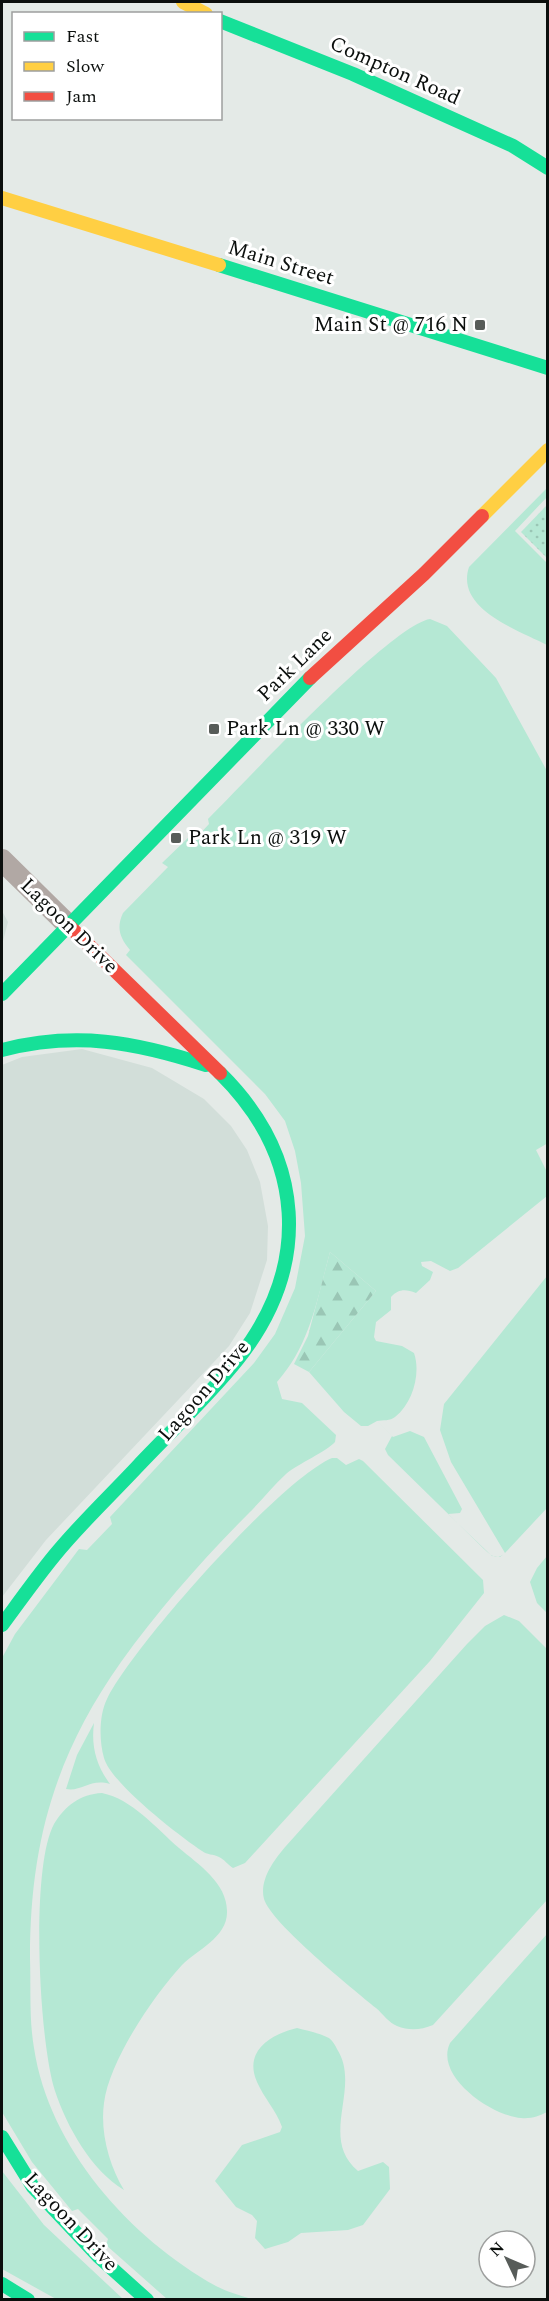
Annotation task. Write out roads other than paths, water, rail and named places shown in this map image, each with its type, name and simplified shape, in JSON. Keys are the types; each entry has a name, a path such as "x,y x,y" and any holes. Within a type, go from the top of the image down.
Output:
{"main road":[{"path":"183,2 202,12"},
{"name":"Compton Road","path":"222,21 513,146 548,168"},
{"name":"Main Street","path":"2,198 548,368"},
{"name":"Park Lane","path":"2,994 310,678 432,566 548,450"},
{"name":"Lagoon Drive","path":"2,1625 55,1555 238,1359 272,1306 289,1251 288,1204 279,1160 262,1123 236,1089 68,925"},
{"path":"2,1050 50,1039 105,1039 159,1049 214,1067"},
{"name":"Lagoon Drive","path":"2,2137 33,2187 98,2256 147,2300"},
{"path":"2,2284 28,2300"}],"street":[{"name":"Lagoon Drive","path":"2,860 68,925"}],"place":[{"name":"Main St @ 716 N","path":"480,325"},
{"name":"Park Ln @ 330 W","path":"214,729"},
{"name":"Park Ln @ 319 W","path":"176,838"}]}
